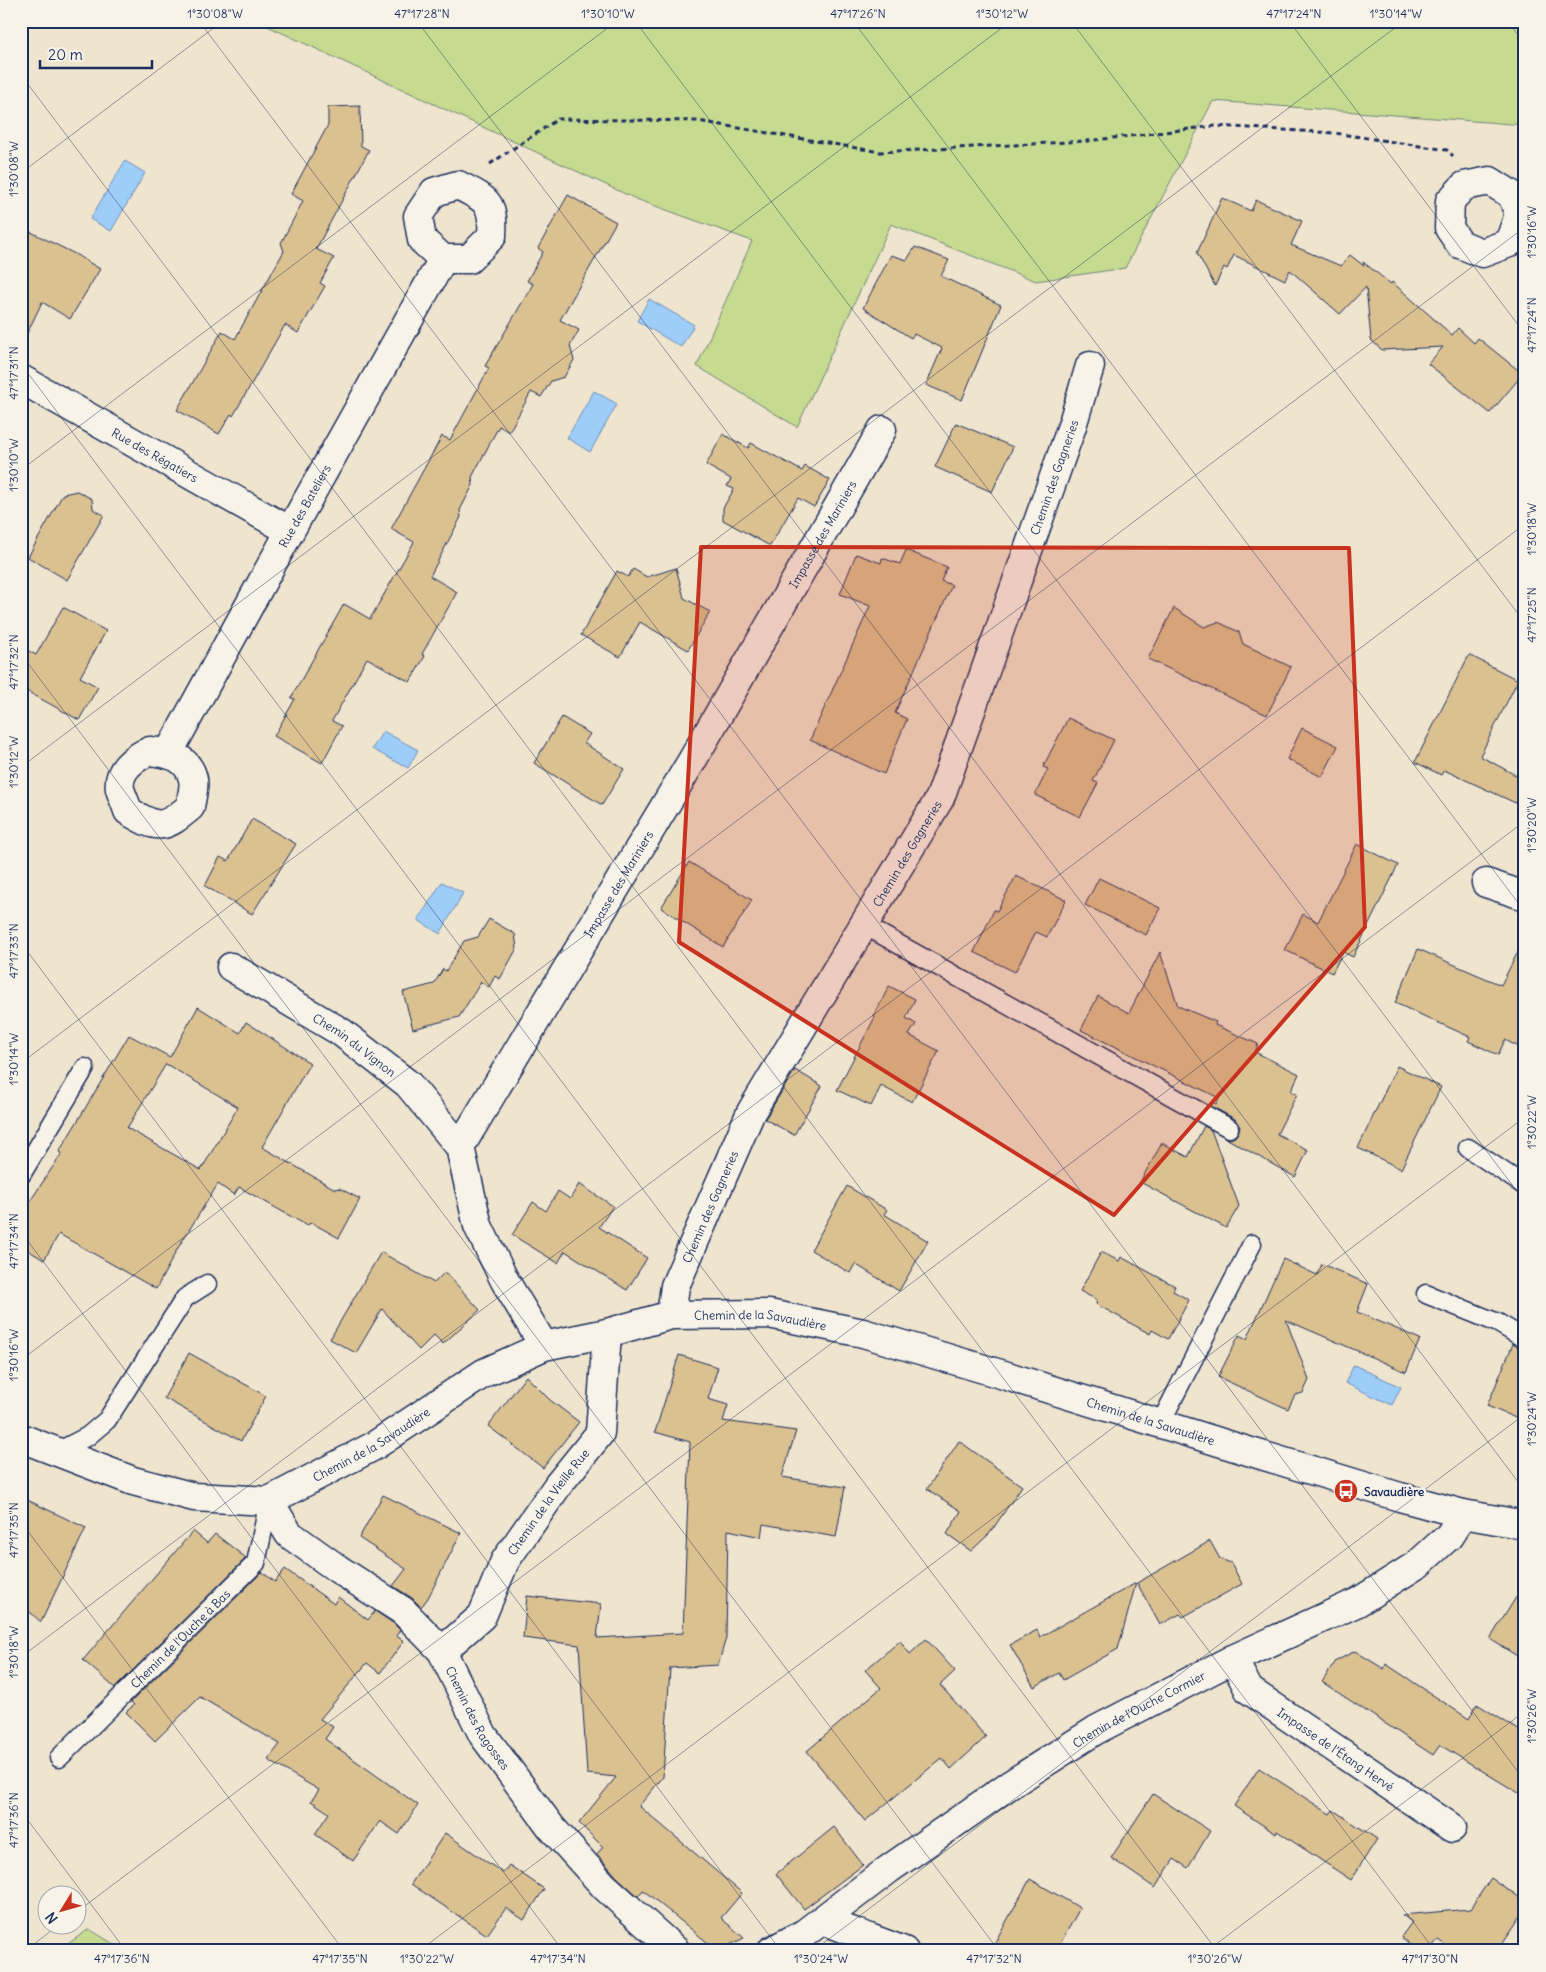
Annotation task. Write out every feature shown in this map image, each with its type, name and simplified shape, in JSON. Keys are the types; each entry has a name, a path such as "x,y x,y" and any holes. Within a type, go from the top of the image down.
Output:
{"street":[{"path":"1490,181 1512,195 1522,216 1509,243 1482,253 1460,244 1449,228 1450,201 1464,186 1481,183 1490,181"},
{"path":"458,185 486,200 493,217 492,236 469,259 443,259 422,240 418,216 434,192 458,185"},
{"name":"Rue des Bateliers","path":"169,752 290,530 443,259"},
{"name":"Chemin des Gagneries","path":"671,1315 674,1286 751,1112 940,798 1072,426 1090,366"},
{"name":"Rue des Régatiers","path":"21,379 290,530"},
{"name":"Impasse des Mariniers","path":"460,1147 693,759 882,430"},
{"path":"1486,883 1525,896"},
{"name":"Chemin du Vignon","path":"231,967 341,1032 408,1084 460,1147"},
{"path":"460,1147 478,1226 506,1281 544,1346"},
{"name":"Chemin de la Savaudière","path":"269,1501 374,1446 484,1373 544,1346 607,1333 671,1315 769,1314 862,1333 1004,1374 1160,1424 1463,1514 1525,1525"},
{"name":"Chemin de la Vieille Rue","path":"442,1651 482,1616 505,1561 558,1485 600,1433 607,1333"},
{"path":"21,1438 133,1481 194,1497 269,1501"},
{"name":"Chemin des Ragosses","path":"269,1501 290,1534 338,1569 403,1611 442,1651 483,1736 551,1827 604,1886 676,1951"},
{"name":"Chemin de l'Ouche Cormier","path":"772,1951 805,1933 897,1864 1032,1771 1096,1730 1233,1659 1358,1602 1418,1564 1449,1536 1463,1514"},
{"name":"Impasse de l’Étang Hervé","path":"1233,1659 1249,1690 1452,1828"},
{"path":"822,1920 904,1951"}],"lane":[{"path":"864,925 1229,1128"},
{"path":"21,1175 84,1068"},
{"path":"1468,1148 1525,1186"},
{"path":"1160,1424 1252,1244"},
{"path":"57,1452 88,1436 107,1420 185,1298 207,1284"},
{"path":"1426,1294 1498,1323 1525,1339"},
{"name":"Chemin de l'Ouche à Bas","path":"60,1758 256,1562 269,1501"}],"path":[{"path":"458,185 558,119 698,121 880,152 1087,141 1215,126 1334,132 1447,150 1481,183"}],"highlighted area":[{"path":"701,547 1349,548 1365,927 1114,1215 679,942"}],"green space":[{"path":"257,21 1525,21 1525,125 1213,101 1125,268 1036,281 891,224 797,427 697,366 752,241 636,199"},
{"path":"88,1930 125,1951 58,1951 82,1934 88,1934"}],"water":[{"path":"125,161 145,173 111,231 90,219"},
{"path":"649,299 694,325 681,347 637,321"},
{"path":"594,391 617,404 590,452 567,438"},
{"path":"383,731 418,750 408,768 372,749"},
{"path":"442,882 463,893 440,934 418,920"},
{"path":"1354,1365 1401,1387 1392,1405 1345,1383"}],"building":[{"path":"360,106 361,146 369,150 316,249 334,258 320,283 325,286 298,333 285,325 233,416 231,414 219,434 177,410 222,331 235,339 284,251 281,243 303,201 291,194 328,125 328,107"},
{"path":"568,195 616,222 560,320 579,330 570,346 574,360 564,377 551,381 541,397 531,392 509,432 499,426 472,477 473,485 460,510 461,517 430,576 457,592 422,654 425,656 410,682 367,658 332,721 342,726 322,763 274,736 295,699 291,698 344,604 370,619 414,542 391,529 442,436 450,440 489,368 485,366 533,284 527,281 543,252 538,248"},
{"path":"1222,198 1251,211 1256,200 1302,221 1291,245 1341,266 1350,255 1364,266 1363,262 1391,284 1392,282 1452,335 1458,328 1474,343 1478,338 1523,374 1490,413 1428,364 1443,347 1382,350 1371,340 1366,287 1340,314 1290,270 1285,280 1234,255 1227,269 1224,267 1215,286 1197,253"},
{"path":"21,227 75,254 100,269 70,319 42,302 21,346"},
{"path":"915,247 949,260 941,276 1001,305 962,400 926,385 942,348 914,334 911,338 863,308 891,255 907,260"},
{"path":"956,423 1013,447 992,492 935,467"},
{"path":"723,434 748,448 751,443 802,471 805,466 830,480 814,507 798,498 770,546 723,520 723,508 734,489 727,486 731,479 706,465"},
{"path":"77,491 92,499 93,509 104,515 67,580 28,557 63,494"},
{"path":"906,550 947,567 941,581 952,585 895,713 907,719 884,774 810,740 870,606 840,594 856,554 881,563 882,558 900,564"},
{"path":"676,568 684,598 710,612 688,650 640,622 620,657 581,635 617,571 628,577 633,569 647,577"},
{"path":"63,607 106,631 80,677 98,687 79,720 21,688 21,647 36,655"},
{"path":"1174,608 1204,627 1218,622 1239,632 1243,644 1291,667 1267,715 1148,659"},
{"path":"1469,655 1518,680 1480,756 1525,780 1525,800 1522,806 1444,770 1441,775 1415,762"},
{"path":"562,717 590,734 584,743 624,769 602,805 534,763"},
{"path":"1068,718 1114,740 1093,781 1098,783 1080,817 1035,795 1048,769 1043,767"},
{"path":"1302,728 1338,746 1322,777 1287,759"},
{"path":"252,819 296,844 252,914 205,886 220,857 228,861"},
{"path":"1357,844 1398,865 1353,957 1343,952 1332,973 1285,950 1303,914 1318,922"},
{"path":"689,862 752,900 723,947 661,908"},
{"path":"1016,876 1066,900 1047,937 1036,932 1015,972 974,952 994,910 997,911"},
{"path":"1099,878 1160,908 1146,935 1085,905"},
{"path":"489,919 515,934 517,948 500,979 495,976 489,987 481,982 459,1017 413,1029 403,992 434,984 443,969 446,971 464,941 478,937"},
{"path":"1525,938 1525,1050 1505,1040 1498,1055 1468,1041 1470,1037 1395,1003 1418,949 1501,985"},
{"path":"1160,952 1178,1006 1216,1022 1215,1025 1258,1044 1255,1052 1299,1074 1291,1091 1297,1094 1277,1134 1308,1150 1295,1177 1224,1137 1230,1139 1235,1137 1240,1127 1235,1119 1211,1106 1212,1102 1216,1104 1219,1098 1081,1030 1098,996 1129,1013"},
{"path":"889,986 915,999 906,1018 916,1024 909,1035 939,1051 912,1102 881,1086 871,1106 837,1090"},
{"path":"198,1007 240,1033 246,1022 310,1063 262,1147 335,1189 339,1188 360,1199 339,1238 312,1223 306,1225 239,1187 234,1195 218,1184 179,1246 156,1289 59,1234 44,1260 21,1246 21,1215 62,1153 59,1152 129,1035 170,1057","holes":["166,1064 238,1107 201,1170 127,1128"]},
{"path":"1397,1066 1441,1087 1401,1169 1358,1148"},
{"path":"795,1070 822,1086 794,1135 765,1119"},
{"path":"1204,1126 1211,1130 1239,1206 1226,1228 1140,1182 1162,1143 1188,1157"},
{"path":"579,1184 613,1206 599,1227 647,1258 627,1290 565,1251 558,1263 512,1235 533,1202 546,1211 558,1191 570,1199"},
{"path":"847,1186 887,1210 884,1214 928,1241 899,1291 855,1264 850,1273 811,1250"},
{"path":"381,1252 434,1283 445,1272 480,1310 443,1344 434,1335 419,1350 382,1309 356,1353 330,1339"},
{"path":"1101,1252 1119,1261 1121,1257 1175,1286 1173,1291 1189,1300 1168,1339 1152,1330 1150,1334 1096,1304 1097,1300 1080,1291"},
{"path":"1283,1259 1317,1275 1322,1264 1368,1284 1357,1312 1420,1339 1406,1372 1286,1320 1309,1380 1303,1393 1295,1395 1288,1409 1218,1377 1239,1335 1247,1339"},
{"path":"1513,1344 1525,1350 1525,1422 1487,1406"},
{"path":"189,1353 266,1396 241,1441 164,1398"},
{"path":"679,1355 718,1367 708,1399 728,1405 723,1421 796,1431 782,1477 845,1487 836,1537 763,1524 761,1537 728,1530 726,1638 718,1665 670,1668 663,1777 639,1806 742,1893 721,1918 744,1938 718,1951 643,1890 638,1896 617,1877 597,1854 603,1847 579,1823 616,1777 587,1774 579,1645 523,1638 527,1596 601,1604 597,1638 683,1633 690,1442 655,1432"},
{"path":"526,1376 550,1400 579,1422 543,1468 488,1426"},
{"path":"959,1441 1022,1486 990,1533 971,1551 947,1534 961,1511 927,1489"},
{"path":"383,1495 461,1533 428,1598 421,1607 412,1598 393,1586 406,1569 359,1538"},
{"path":"21,1497 86,1528 41,1622 21,1604"},
{"path":"193,1531 207,1543 215,1534 246,1558 115,1688 83,1660"},
{"path":"1210,1541 1220,1559 1231,1563 1242,1584 1183,1617 1180,1614 1160,1625 1137,1583"},
{"path":"285,1569 334,1604 338,1597 368,1620 375,1611 400,1630 396,1636 404,1641 380,1673 367,1663 320,1719 333,1727 325,1739 418,1805 399,1834 380,1821 353,1861 315,1834 329,1813 311,1801 319,1790 268,1760 280,1744 200,1697 155,1741 126,1712 134,1705 131,1702 262,1572 275,1582"},
{"path":"1136,1583 1118,1649 1063,1680 1059,1673 1034,1687 1010,1645 1037,1630 1040,1637"},
{"path":"1525,1583 1525,1661 1490,1639"},
{"path":"926,1639 955,1671 940,1685 986,1737 951,1769 942,1758 865,1821 807,1751 881,1688 865,1670 900,1641 910,1654"},
{"path":"1355,1651 1384,1669 1386,1664 1469,1719 1477,1704 1525,1734 1525,1797 1440,1745 1433,1755 1322,1682 1336,1661"},
{"path":"1259,1768 1330,1814 1333,1810 1377,1839 1351,1880 1277,1831 1276,1834 1234,1806"},
{"path":"1153,1794 1210,1831 1188,1868 1174,1859 1155,1888 1111,1858"},
{"path":"834,1827 863,1865 804,1909 776,1874"},
{"path":"445,1833 503,1873 509,1865 544,1889 524,1920 506,1908 487,1935 411,1884"},
{"path":"1491,1878 1525,1901 1525,1910 1497,1951 1454,1951 1438,1940 1430,1951 1420,1951 1401,1937 1412,1922 1402,1915 1470,1909"},
{"path":"1030,1879 1080,1908 1056,1951 990,1951"}],"place":[{"name":"Savaudière","path":"1346,1491"}]}
